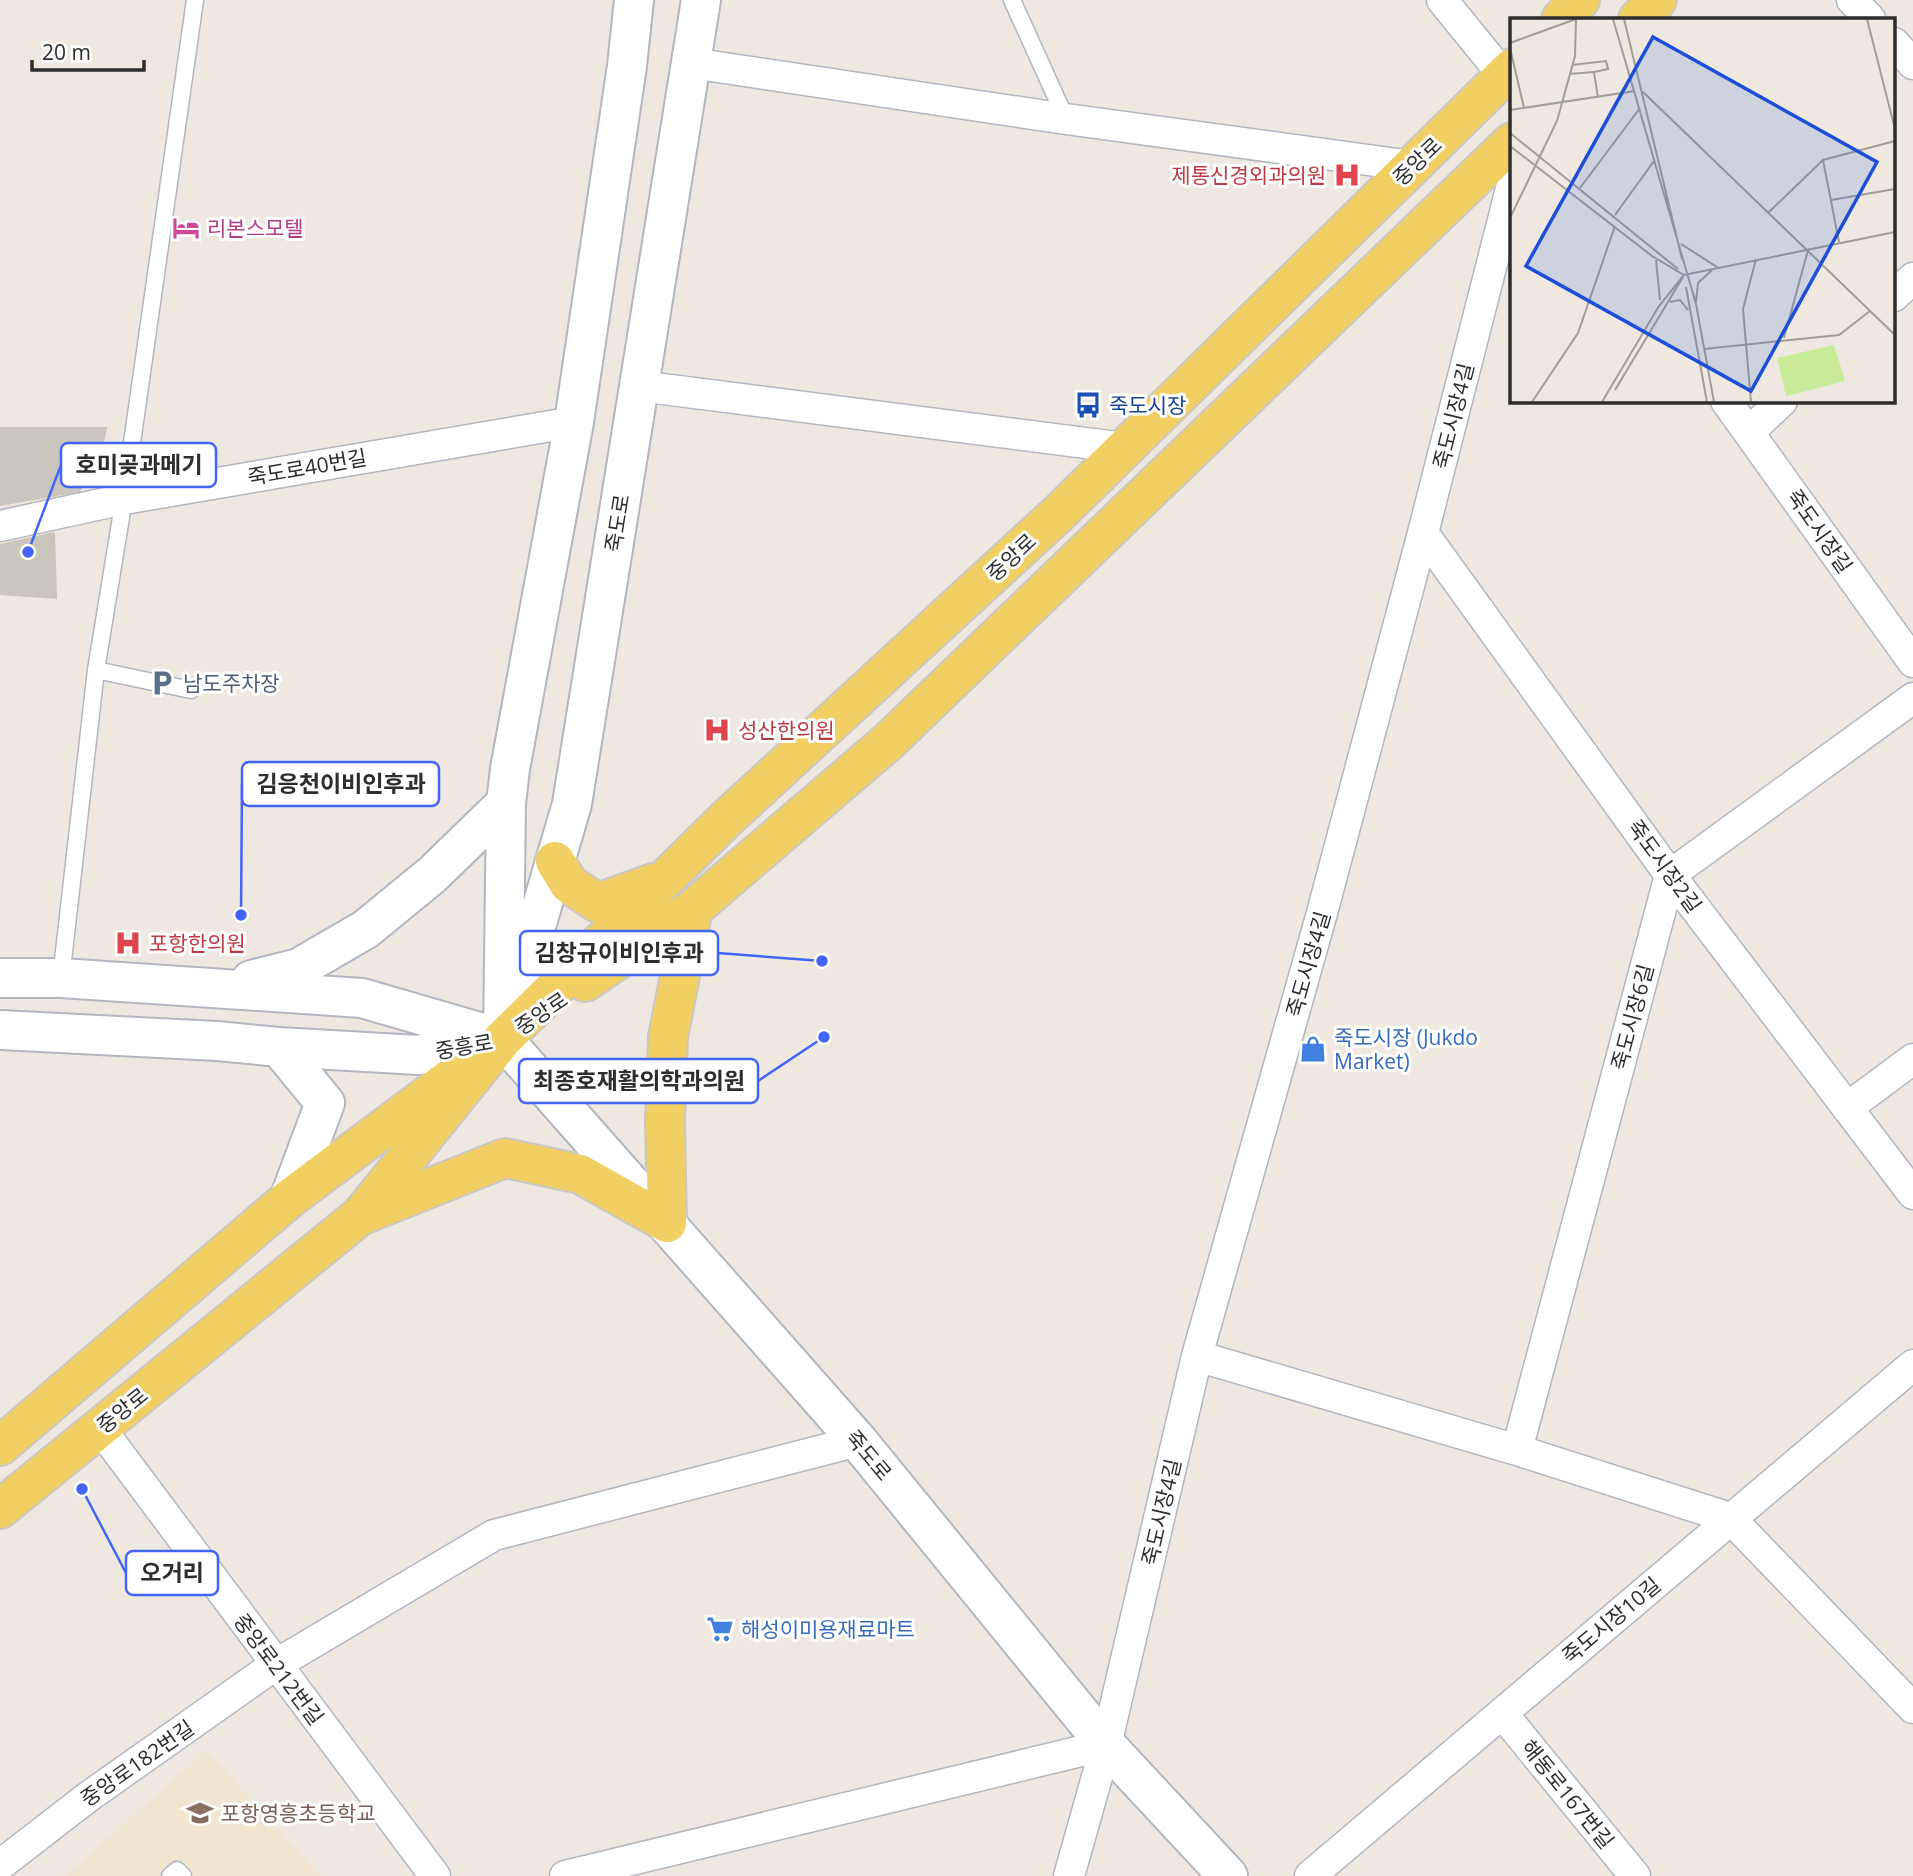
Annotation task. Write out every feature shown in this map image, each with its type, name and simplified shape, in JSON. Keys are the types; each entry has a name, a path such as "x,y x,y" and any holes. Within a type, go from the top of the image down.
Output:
{"main road":[{"path":"503,1039 506,803 510,769 574,422 627,66 634,0"},
{"name":"죽도로","path":"701,0 572,804 503,1039 859,1441 1106,1745 1228,1876"},
{"path":"1562,18 1580,0"},
{"path":"1639,18 1657,0"},
{"name":"중앙로","path":"0,1509 361,1215 503,1039 724,820 1060,512 1508,72"},
{"name":"중앙로","path":"0,1446 289,1199 503,1039 693,909 889,741 1510,144"},
{"path":"218,988 299,968 366,929 433,874 506,803"},
{"path":"555,860 569,884 598,903 665,879"},
{"path":"667,1223 664,1121 668,1037 693,909"},
{"name":"중흥로","path":"0,978 61,978 362,998 503,1039"},
{"name":"중흥로","path":"0,1030 418,1055 503,1039"},
{"path":"279,1048 325,1103 289,1199"},
{"path":"361,1215 505,1158 580,1174 667,1223"}],"street":[{"path":"1442,0 1508,72"},
{"path":"1852,0 1869,18"},
{"path":"1896,45 1913,64"},
{"path":"691,63 1066,119 1412,166"},
{"name":"죽도시장4길","path":"1069,1876 1106,1745 1197,1356 1322,913 1510,193"},
{"path":"1896,294 1913,278"},
{"path":"639,386 1125,448"},
{"name":"죽도시장길","path":"1727,402 1913,662"},
{"path":"1749,432 1781,402"},
{"name":"죽도로40번길","path":"0,526 124,499 574,422"},
{"name":"죽도시장2길","path":"1423,533 1670,875 1913,1194"},
{"path":"1670,875 1913,698"},
{"name":"죽도시장6길","path":"1517,1450 1670,875"},
{"path":"1847,1108 1913,1059"},
{"path":"1197,1356 1517,1450 1730,1518 1913,1708"},
{"name":"죽도시장10길","path":"1310,1876 1913,1365"},
{"name":"중앙로212번길","path":"100,1428 435,1876"},
{"name":"중앙로182번길","path":"0,1865 88,1797 275,1665 494,1535 859,1441"},
{"name":"해동로167번길","path":"1502,1713 1634,1876"},
{"path":"565,1876 1106,1745"}],"lane":[{"path":"61,978 96,670 124,499 195,0"},
{"path":"1012,0 1066,119"},
{"path":"96,670 191,690"},
{"path":"170,1876 177,1870 183,1876"}],"shaded area":[{"name":"포항영흥초등학교","path":"207,1750 320,1876 65,1876"}],"building":[{"path":"0,428 106,428 98,467 79,491 0,505"},
{"path":"54,533 56,598 0,594 0,545"}],"place":[{"name":"제통신경외과의원","path":"1347,175"},
{"name":"리본스모텔","path":"186,228"},
{"name":"죽도시장","path":"1088,405"},
{"name":"호미곶과메기","path":"28,552"},
{"name":"남도주차장","path":"162,683"},
{"name":"성산한의원","path":"717,730"},
{"name":"김응천이비인후과","path":"241,915"},
{"name":"포항한의원","path":"128,943"},
{"name":"김창규이비인후과","path":"822,961"},
{"name":"최종호재활의학과의원","path":"824,1037"},
{"name":"죽도시장 (Jukdo Market)","path":"1313,1049"},
{"name":"오거리","path":"82,1489"},
{"name":"해성이미용재료마트","path":"720,1629"},
{"name":"포항영흥초등학교","path":"200,1813"}]}
